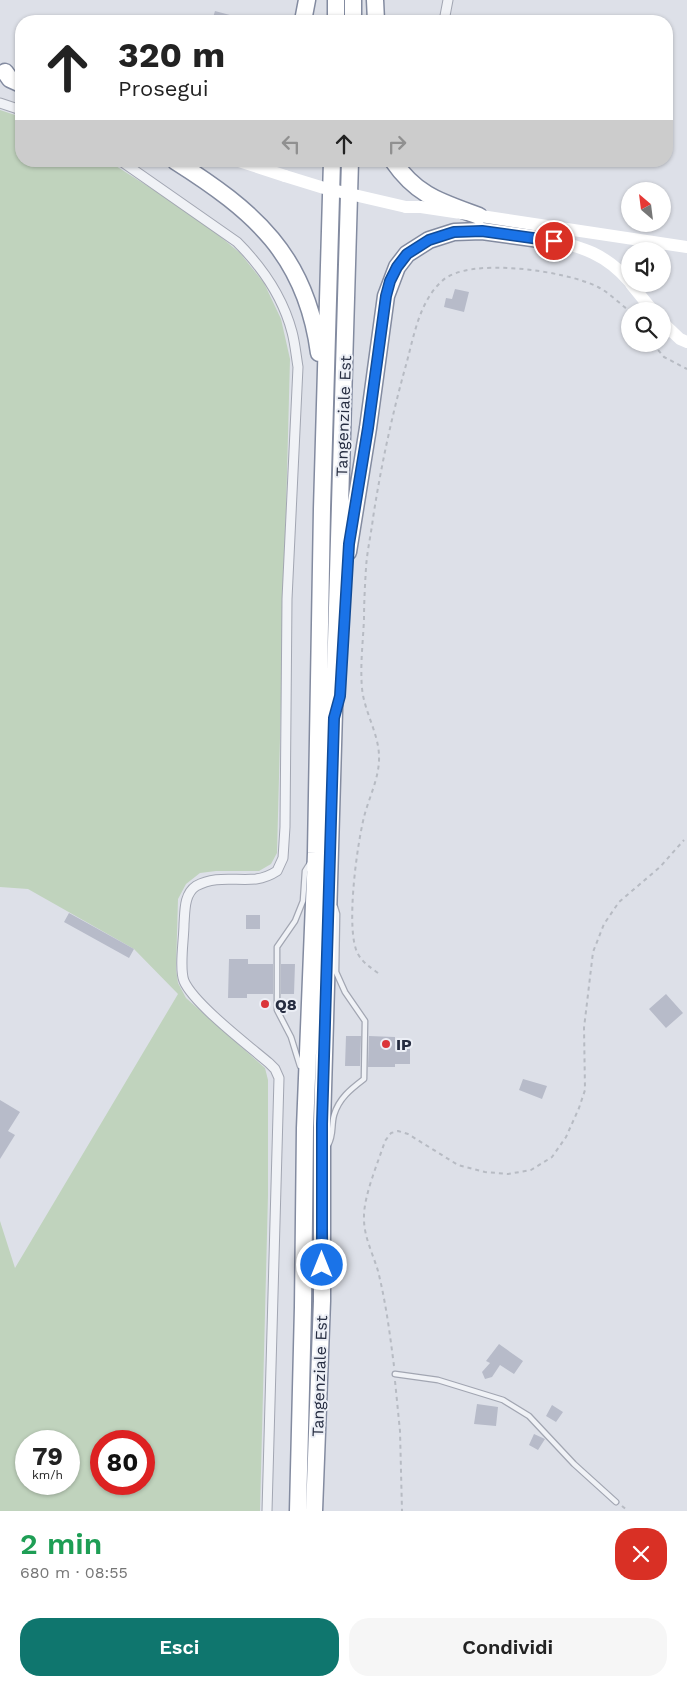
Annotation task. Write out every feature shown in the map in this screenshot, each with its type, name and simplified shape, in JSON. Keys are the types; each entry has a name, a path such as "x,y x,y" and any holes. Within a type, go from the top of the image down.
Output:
{"highway":[{"path":"305,15 307,0"},
{"path":"336,0 336,15"},
{"path":"353,0 353,15"},
{"path":"375,0 376,15"},
{"path":"3,71 15,81"},
{"path":"185,167 218,188 250,215 286,257 301,287 314,325 319,354 315,479 322,508"},
{"name":"Tangenziale Est","path":"298,1511 303,1307 303,1120 316,853 322,508 332,167"},
{"name":"Tangenziale Est","path":"314,1511 322,1301 322,1158 350,167"},
{"path":"397,167 415,187 433,199 478,216"},
{"path":"334,718 340,696 349,544 368,428 384,304 390,281 397,267 407,254 429,240 454,232 482,231 554,241"}],"street":[{"path":"445,15 448,0"},
{"path":"3,71 15,76"},
{"path":"0,103 15,108"},
{"path":"130,167 237,242 248,253 268,279 284,308 292,332 298,367 287,599 285,827 283,858 277,871 257,879 216,878 194,887 189,894 186,904 182,966 184,981 200,1003 269,1063 275,1069 279,1078 267,1511"},
{"path":"257,167 324,188 406,207 423,214 584,249 612,263 621,272"},
{"path":"406,207 422,207 687,247"},
{"path":"636,240 640,242"},
{"path":"671,253 687,256"},
{"path":"638,292 647,302"},
{"path":"671,330 680,339 687,342"}],"lane":[{"path":"300,1071 300,1063 291,1037 277,1010 277,946 296,922 303,900 305,871 316,853"},
{"path":"322,1158 332,1137 334,1114 344,1094 364,1079 365,1021 345,992 336,972 337,914 329,885"},
{"path":"395,1374 438,1380 503,1400 529,1416 574,1464 616,1502"}],"path":[{"path":"378,972 366,964 357,953 353,936 353,901 357,850 364,816 378,770 379,754 376,737 364,704 362,688 366,566 380,474 395,404 426,300 442,280 460,270 486,267 521,268 576,278 599,287 621,304"},
{"path":"660,352 664,357 687,369"},
{"path":"402,1511 400,1431 395,1374 389,1328 378,1271 367,1237 364,1219 366,1201 385,1141 391,1133 398,1131 408,1134 458,1165 486,1172 508,1174 531,1170 552,1157 566,1137 585,1090 584,1028 586,1009 593,952 604,924 619,902 660,867 684,840"}],"green space":[{"path":"0,110 15,115 15,167 117,167 198,218 240,253 264,283 281,319 290,359 277,853 271,864 259,871 200,873 186,884 178,899 176,969 178,983 186,998 265,1068 268,1080 268,1195 260,1511 0,1511 0,1221 15,1268 178,994 134,949 28,889 0,887"}],"building":[{"path":"215,11 230,15 214,15"},
{"path":"455,289 469,292 464,312 444,307 446,298 452,299"},
{"path":"69,913 134,949 129,958 64,922"},
{"path":"246,915 260,915 260,929 246,929"},
{"path":"229,959 248,959 248,964 273,964 273,994 247,994 247,998 228,998"},
{"path":"281,964 295,964 294,994 281,994"},
{"path":"666,994 683,1013 666,1028 649,1009"},
{"path":"346,1036 361,1036 360,1066 345,1066"},
{"path":"369,1036 395,1037 395,1040 410,1040 410,1064 395,1064 395,1067 368,1067"},
{"path":"523,1079 547,1086 542,1099 519,1090"},
{"path":"0,1100 20,1112 8,1131 15,1135 0,1159"},
{"path":"499,1344 523,1361 514,1374 500,1365 492,1377 485,1379 482,1372 490,1363 486,1361"},
{"path":"477,1404 498,1407 496,1426 474,1424"},
{"path":"552,1405 563,1412 556,1422 546,1416"},
{"path":"534,1434 545,1439 538,1450 529,1445"}],"place":[{"name":"Q8","path":"265,1004"},
{"name":"IP","path":"386,1044"}],"route":[{"path":"322,1265 322,1124 334,718 340,696 349,544 368,428 386,296 390,281 397,267 407,254 429,240 440,236 454,232 482,231 554,241"}]}
